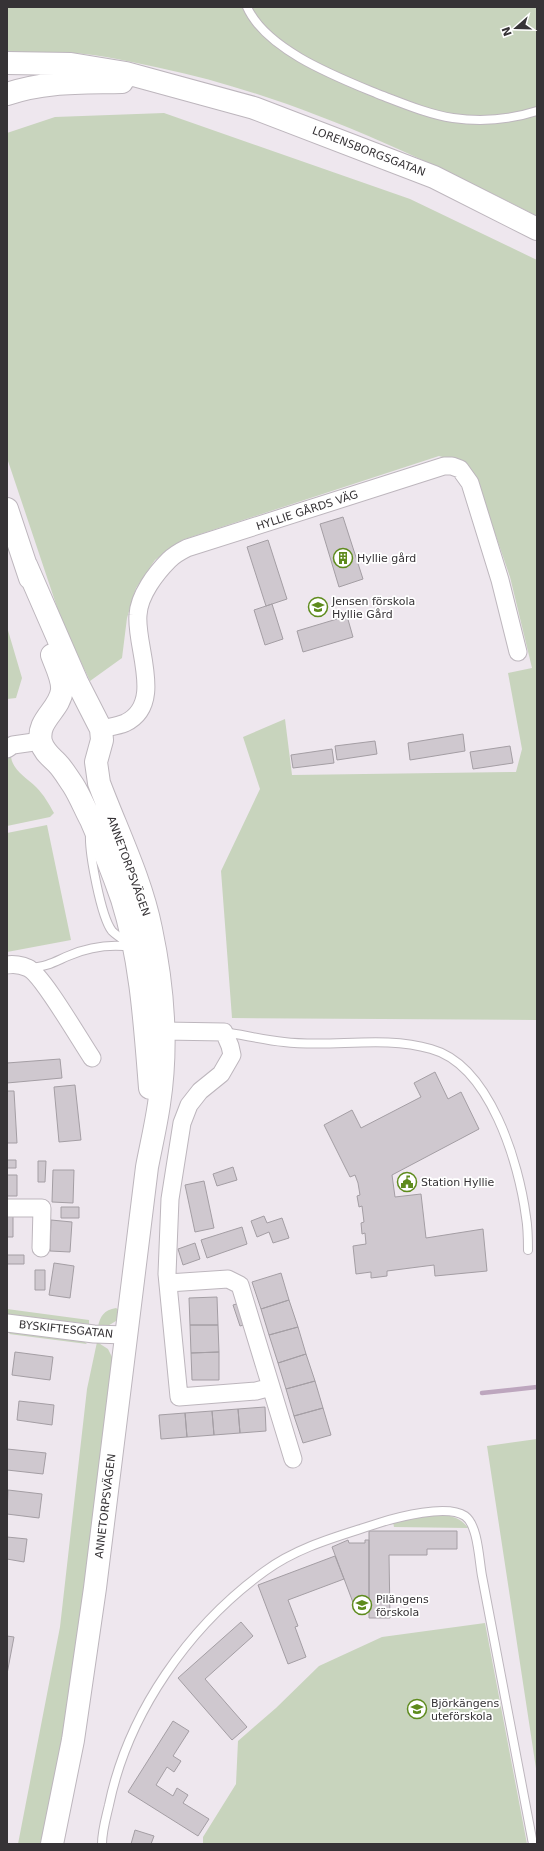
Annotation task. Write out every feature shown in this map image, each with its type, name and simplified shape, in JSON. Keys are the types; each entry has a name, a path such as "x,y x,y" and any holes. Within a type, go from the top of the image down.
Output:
{"main road":[{"name":"LORENSBORGSGATAN","path":"7,63 46,63 90,66 126,73 254,108 434,177 537,229"},
{"name":"LORENSBORGSGATAN","path":"7,94 45,84 74,82 131,82 193,91"},
{"name":"ANNETORPSVÄGEN","path":"7,509 26,565 62,690 59,701 43,722 40,733 41,741 43,748 49,757 58,763 74,787 91,821 122,899 140,986 155,1033 159,1104 147,1167 93,1604 73,1740 52,1844"},
{"name":"ANNETORPSVÄGEN","path":"26,565 97,730 96,772 134,873 151,929 162,998 155,1033"},
{"path":"49,714 58,707 72,704 82,707 97,730 92,758 83,764 68,766 58,763"}],"street":[{"name":"HYLLIE GÅRDS VÄG","path":"97,730 126,723 138,713 147,695 138,615 143,597 157,574 170,558 187,548 444,466 452,466 460,469 466,475 470,483 500,580 518,652"},
{"path":"7,749 14,745 41,741"},
{"path":"7,965 13,964 29,968 50,992 92,1058"},
{"path":"155,1033 224,1032 232,1055 221,1074 200,1091 189,1104 182,1123 170,1199 168,1283 179,1397 256,1391 271,1387"},
{"path":"7,1208 42,1208 41,1248"},
{"path":"168,1283 228,1279 240,1284 293,1459"},
{"name":"BYSKIFTESGATAN","path":"7,1323 94,1334 126,1336"}],"lane":[{"path":"247,7 265,32 290,51 330,74 412,107 453,118 492,121 520,117 537,111"},
{"path":"29,968 46,967 70,955 99,947 115,945 133,947"},
{"path":"224,1032 284,1042 399,1043 432,1049 457,1062 479,1085 496,1115 507,1144 520,1183 526,1217 528,1250"},
{"path":"102,1844 113,1784 129,1741 166,1674 183,1649 226,1603 278,1563 297,1552 342,1534 402,1516 429,1512 454,1512 465,1516 475,1532 533,1844"}],"green space":[{"path":"7,7 537,7 537,216 400,150 306,111 258,94 209,80 106,57 74,53 23,53 7,51"},
{"path":"164,113 410,199 537,260 537,1020 232,1018 221,871 260,789 243,737 285,719 292,775 516,772 522,749 508,673 532,668 510,577 475,475 463,463 439,456 182,540 155,560 136,588 127,618 122,658 90,681 63,625 7,458 7,133 55,117"},
{"path":"7,627 22,678 16,698 7,699"},
{"path":"11,757 17,770 36,787 46,800 54,813 50,817 7,826 7,758"},
{"path":"47,825 71,940 7,952 7,833"},
{"path":"116,1308 119,1310 116,1321 106,1327 98,1327 103,1314 108,1310"},
{"path":"7,1309 89,1320 89,1324 7,1314"},
{"path":"11,1332 84,1341 87,1344 9,1334"},
{"path":"97,1342 108,1349 113,1359 86,1592 63,1733 41,1844 18,1844 60,1627 87,1389"},
{"path":"537,1439 537,1775 487,1446"},
{"path":"443,1515 457,1518 468,1528 394,1527 393,1522 426,1516"},
{"path":"485,1623 527,1844 203,1844 203,1837 236,1784 238,1741 276,1708 319,1666 382,1637"}],"building":[{"name":"Hyllie gård","path":"343,517 363,579 339,587 320,524"},
{"path":"268,540 287,599 266,606 247,547"},
{"path":"272,604 283,639 265,645 254,610"},
{"path":"347,616 353,637 303,652 297,631"},
{"path":"463,734 465,751 410,760 408,743"},
{"path":"375,741 377,754 337,760 335,746"},
{"path":"510,746 513,763 473,769 470,752"},
{"path":"332,749 334,763 293,768 291,755"},
{"path":"60,1059 62,1078 7,1083 7,1063"},
{"path":"435,1072 448,1099 461,1092 479,1129 392,1175 395,1197 421,1194 426,1238 483,1229 487,1271 435,1276 434,1265 387,1271 387,1276 371,1278 371,1272 356,1274 353,1246 366,1244 365,1233 362,1234 361,1223 364,1222 362,1206 359,1207 357,1196 360,1195 358,1183 355,1175 350,1177 324,1125 352,1110 361,1128 421,1097 414,1083"},
{"path":"75,1085 81,1140 59,1142 54,1087"},
{"path":"7,1091 14,1091 17,1143 7,1143"},
{"path":"7,1160 16,1160 16,1168 7,1168"},
{"path":"38,1161 46,1161 45,1182 38,1182"},
{"path":"233,1167 237,1180 217,1186 213,1174"},
{"path":"53,1170 74,1170 73,1203 52,1202"},
{"path":"7,1175 17,1175 17,1196 7,1196"},
{"path":"204,1181 214,1228 195,1232 185,1185"},
{"path":"61,1207 79,1207 79,1218 61,1218"},
{"path":"7,1216 13,1216 13,1237 7,1237"},
{"path":"264,1216 267,1223 282,1218 289,1238 273,1243 269,1232 257,1237 251,1221"},
{"path":"51,1220 72,1222 70,1252 50,1251"},
{"path":"242,1227 247,1244 207,1258 201,1240"},
{"path":"195,1243 200,1259 183,1265 178,1249"},
{"path":"7,1255 24,1255 24,1264 7,1264"},
{"path":"54,1263 74,1266 70,1298 49,1295"},
{"path":"35,1270 45,1270 45,1290 35,1290"},
{"path":"281,1273 289,1300 261,1309 252,1282"},
{"path":"217,1297 218,1325 190,1325 189,1298"},
{"path":"289,1300 298,1327 269,1335 261,1309"},
{"path":"240,1303 247,1324 240,1326 233,1305"},
{"path":"190,1325 218,1325 219,1352 191,1353"},
{"path":"298,1327 306,1354 278,1363 269,1335"},
{"path":"15,1352 53,1357 50,1380 12,1375"},
{"path":"219,1352 219,1380 192,1380 191,1353"},
{"path":"306,1354 315,1381 286,1389 278,1363"},
{"path":"315,1381 323,1408 294,1416 286,1389"},
{"path":"19,1401 54,1405 52,1425 17,1420"},
{"path":"265,1407 266,1431 240,1433 238,1409"},
{"path":"323,1408 331,1435 303,1443 294,1416"},
{"path":"238,1409 240,1433 214,1435 212,1411"},
{"path":"212,1411 214,1435 187,1437 185,1413"},
{"path":"185,1413 187,1437 161,1439 159,1415"},
{"path":"7,1449 46,1453 43,1474 7,1470"},
{"path":"8,1490 42,1494 39,1518 7,1514"},
{"path":"369,1531 457,1531 457,1549 427,1549 427,1555 389,1555 390,1618 369,1618"},
{"path":"7,1537 27,1539 24,1562 7,1559"},
{"path":"348,1540 349,1543 365,1543 365,1540 369,1540 369,1610 357,1613 332,1547"},
{"path":"335,1556 344,1579 288,1600 298,1626 295,1627 306,1657 288,1664 258,1585"},
{"path":"241,1622 253,1636 205,1679 247,1727 232,1740 178,1678"},
{"path":"7,1636 14,1637 7,1674"},
{"path":"173,1721 189,1731 173,1756 181,1761 174,1772 167,1767 156,1785 173,1796 177,1788 188,1795 183,1803 209,1819 198,1836 128,1792"},
{"path":"135,1830 154,1836 151,1844 131,1844"}],"waterway":[{"path":"482,1393 537,1387"}],"place":[{"name":"Hyllie gård","path":"343,558"},
{"name":"Jensen förskola Hyllie Gård","path":"318,607"},
{"name":"Station Hyllie","path":"407,1182"},
{"name":"Pilängens förskola","path":"362,1605"},
{"name":"Björkängens uteförskola","path":"417,1709"}]}
